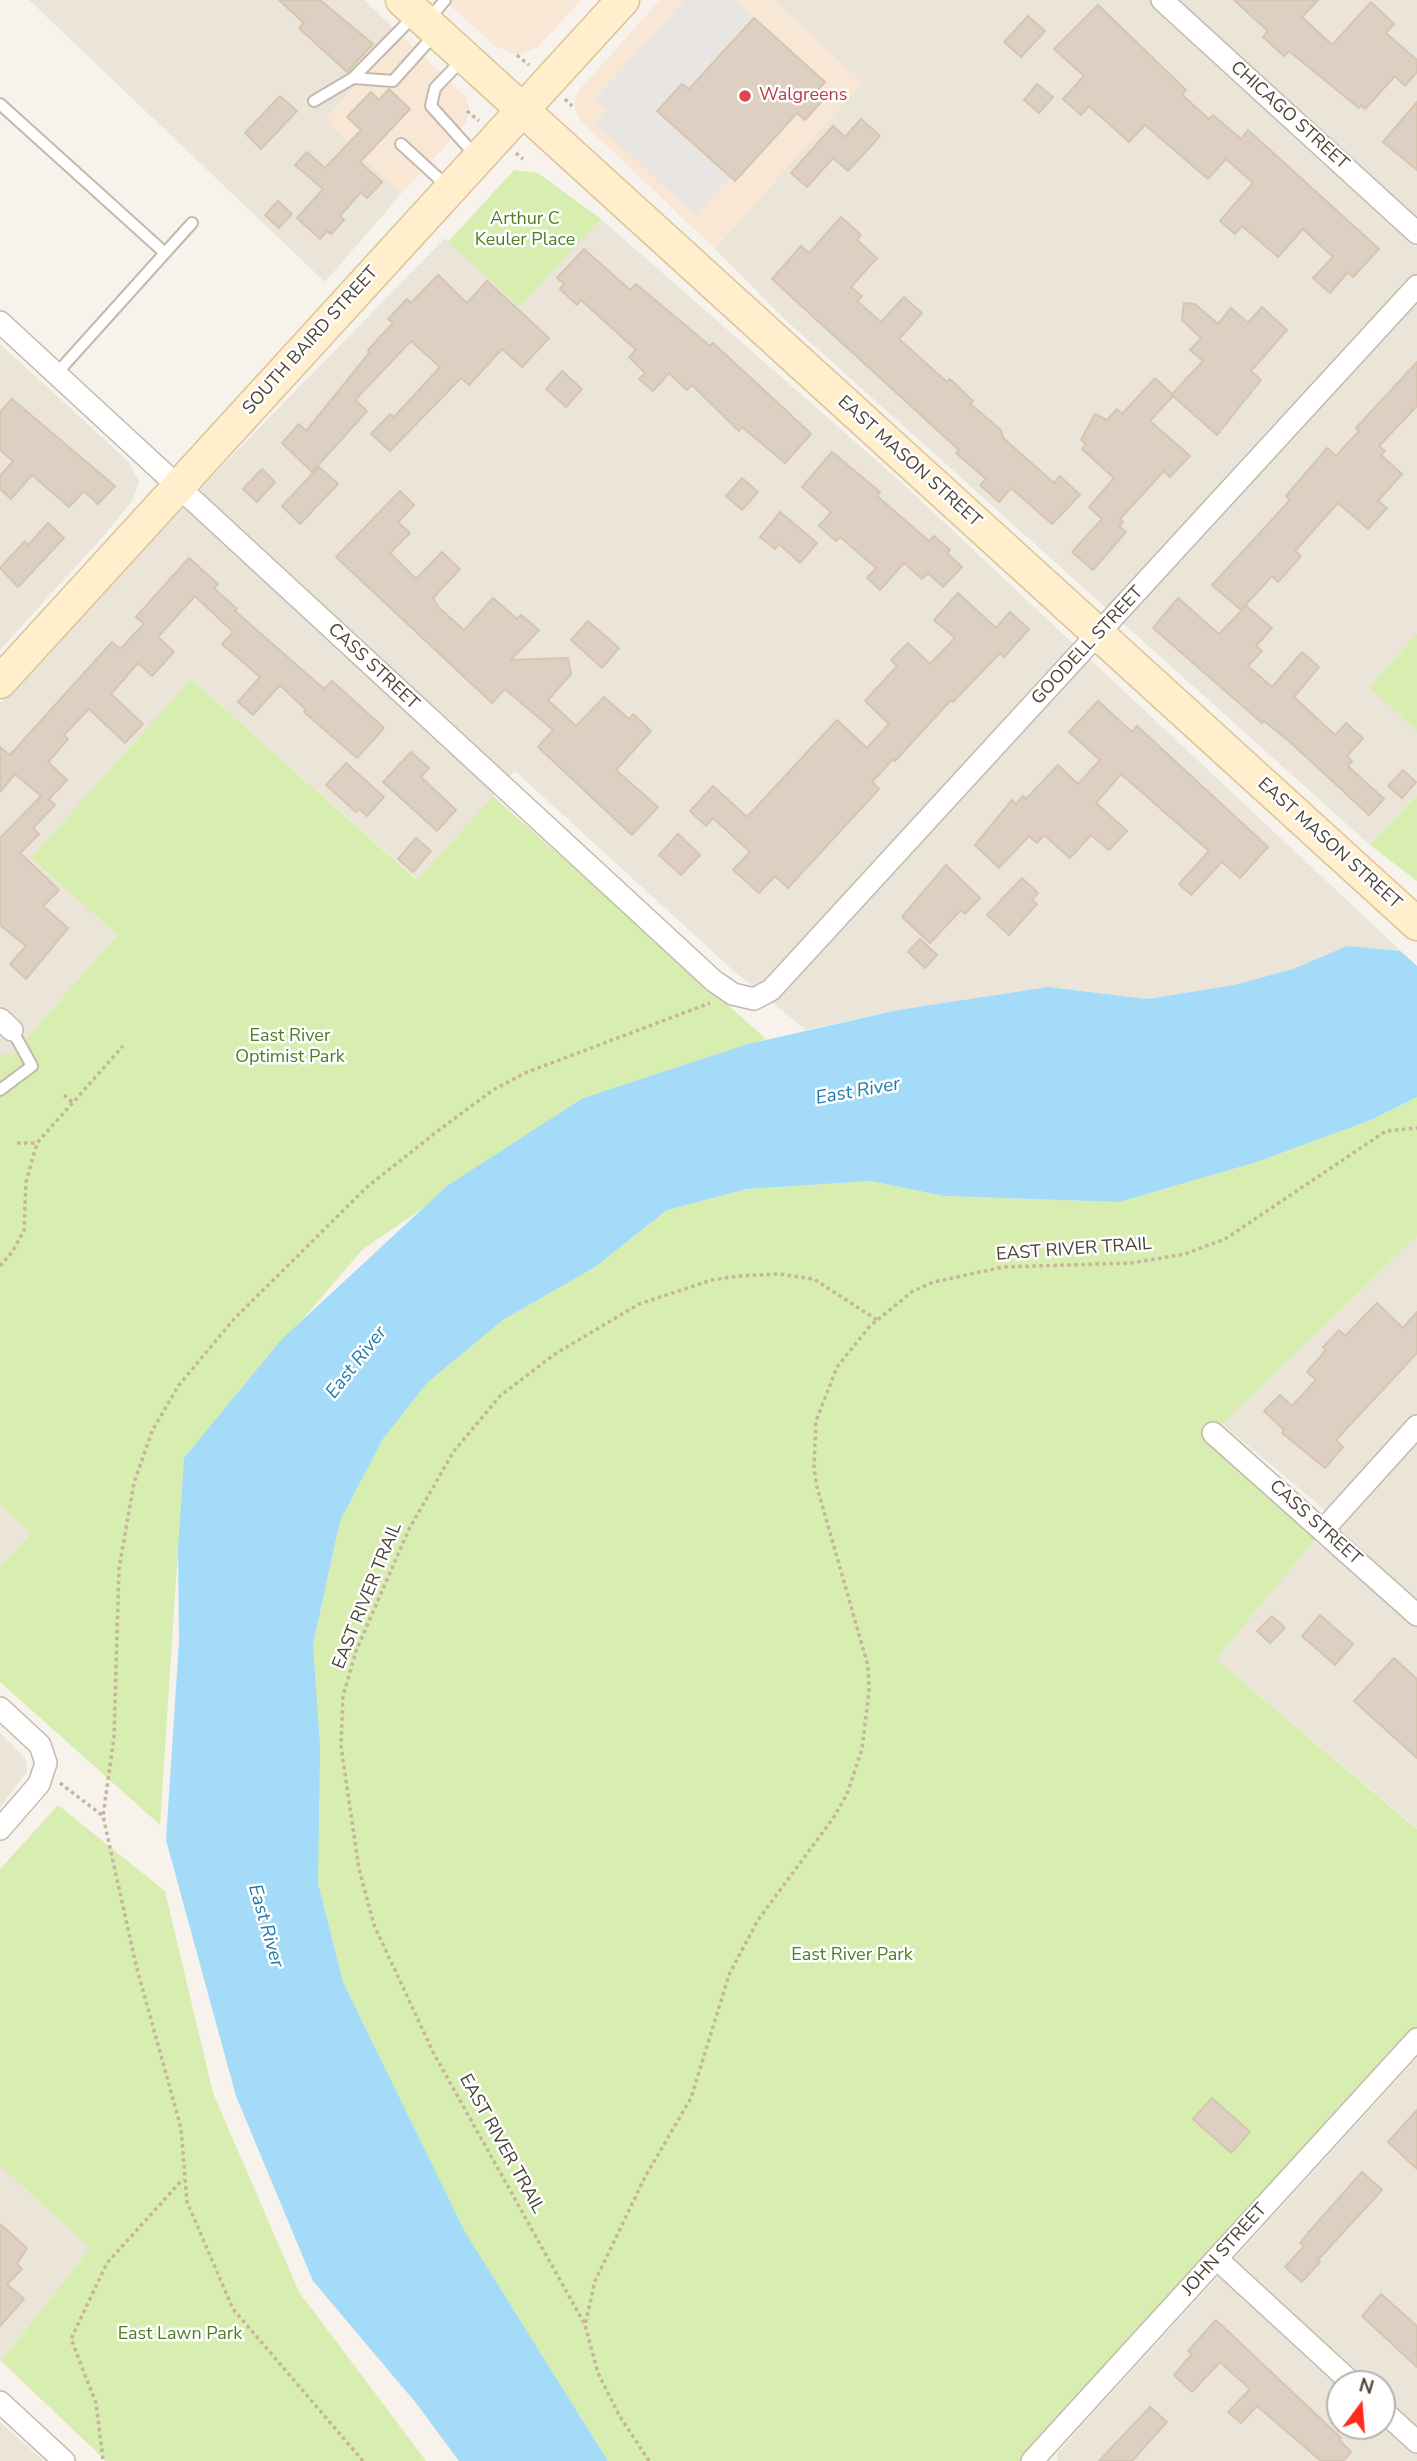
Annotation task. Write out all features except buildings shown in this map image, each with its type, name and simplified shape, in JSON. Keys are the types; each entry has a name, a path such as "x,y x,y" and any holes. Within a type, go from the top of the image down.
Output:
{"main road":[{"name":"SOUTH BAIRD STREET","path":"0,682 522,110 612,7"},
{"name":"EAST MASON STREET","path":"425,14 465,58 1416,923"}],"street":[{"name":"CHICAGO STREET","path":"1162,0 1417,233"},
{"name":"GOODELL STREET","path":"754,999 771,990 1417,286"},
{"name":"CASS STREET","path":"0,322 177,488 724,989 754,999"},
{"path":"1324,1530 1417,1426"},
{"name":"CASS STREET","path":"1213,1433 1417,1615"},
{"path":"0,1708 40,1745 46,1768 39,1784 0,1829"},
{"name":"JOHN STREET","path":"1032,2461 1414,2048"},
{"path":"1217,2259 1338,2370"},
{"path":"0,2402 64,2461"},
{"path":"1396,2423 1417,2442"}],"lane":[{"path":"314,101 353,78 425,14"},
{"path":"353,78 393,81 425,14"},
{"path":"465,58 435,88 431,106 478,158"},
{"path":"0,104 165,253"},
{"path":"401,144 450,189"},
{"path":"57,373 192,223"},
{"path":"0,1090 32,1066 6,1025"}],"path":[{"path":"363,2461 233,2309 192,2217 183,2179 181,2128 136,1965 103,1816 114,1737 119,1568 134,1483 152,1431 178,1385 234,1319 334,1218 456,1117 525,1073 610,1039 705,1007 724,989"},
{"path":"0,1266 13,1251 24,1230 26,1182 37,1143 123,1046"},
{"path":"64,1095 72,1102"},
{"name":"EAST RIVER TRAIL","path":"585,2325 595,2281 614,2238 691,2098 729,1975 758,1920 834,1817 854,1776 867,1716 868,1666 817,1487 815,1441 816,1421 828,1384 848,1351 877,1320 913,1291 956,1275 1003,1267 1131,1263 1204,1247 1225,1239 1386,1131 1417,1128"},
{"path":"17,1143 37,1143"},
{"name":"EAST RIVER TRAIL","path":"649,2461 619,2415 598,2373 585,2325 433,2052 374,1925 359,1868 341,1746 344,1696 364,1631 409,1529 454,1451 500,1396 555,1354 639,1304 712,1280 739,1276 779,1274 814,1279 877,1320"},
{"path":"46,1768 103,1816"},
{"path":"103,2459 96,2403 71,2339 107,2263 183,2179"}],"shaded area":[{"path":"29,0 364,0 401,35 325,120 401,194 325,282"},
{"path":"444,0 581,0 537,48 516,55 495,46"},
{"path":"660,0 773,0 862,82 715,249 582,122 575,110 575,99 580,89"},
{"path":"685,0 734,0 754,18 689,89 682,84 658,110 730,177 695,215 596,123 607,110 595,99"},
{"path":"773,0 1417,0 1417,633 1369,687 1417,732 1417,795 1370,845 790,324 715,249 862,82"},
{"path":"401,35 466,97 469,107 466,122 460,130 401,194 325,120"},
{"path":"601,219 901,482 1401,951 1347,946 1293,969 1234,985 1147,999 1048,987 898,1010 806,1030 735,972 515,771 418,880 191,679 32,859 117,935 14,1053 0,1055 0,703 221,467 445,238 520,307"},
{"path":"0,344 129,462 139,482 132,501 106,533 0,650"},
{"path":"1417,1236 1417,1828 1216,1659 1314,1541 1324,1549 1343,1525 1222,1424"},
{"path":"0,1505 31,1533 0,1567"},
{"path":"0,1733 26,1759 27,1772 0,1807"},
{"path":"1417,2058 1417,2461 1057,2461 1057,2454"},
{"path":"0,2166 90,2248 0,2362"},
{"path":"0,2422 44,2461 0,2461"}],"green space":[{"name":"Arthur C Keuler Place","path":"514,170 538,173 601,219 520,307 448,242"},
{"path":"1417,633 1417,732 1369,687"},
{"name":"East River Optimist Park","path":"191,679 417,880 493,796 766,1039 583,1098 362,1250 184,1458 160,1825 0,1682 0,1567 31,1533 0,1505 0,1055 14,1053 117,935 31,858"},
{"path":"1417,795 1417,881 1370,845"},
{"name":"East River Park","path":"1417,1097 1417,1236 1213,1433 1324,1529 1216,1659 1417,1829 1417,2039 1032,2461 608,2461 465,2233 343,1982 318,1883 313,1645 340,1521 383,1439 427,1383 503,1320 595,1267 667,1210 747,1189 871,1181 944,1196 1119,1202 1257,1162 1371,1120"},
{"name":"East Lawn Park","path":"58,1805 165,1891 213,2093 299,2292 426,2461 106,2461 1,2361 90,2248 0,2166 0,1869"}],"water":[{"name":"East River","path":"1417,922 1417,1097 1371,1120 1257,1162 1119,1202 944,1196 871,1181 747,1189 667,1210 595,1267 503,1320 427,1383 383,1439 340,1521 313,1645 320,1746 318,1883 343,1982 465,2232 608,2461 459,2461 416,2403 313,2281 236,2096 166,1840 179,1642 178,1548 184,1458 282,1339 447,1186 583,1098 748,1044 898,1010 1048,987 1147,999 1234,985 1293,969 1347,946 1401,951"}],"pier":[{"path":"1417,922 1417,966 1396,947 1399,947"}],"place":[{"name":"Walgreens","path":"745,96"}]}
